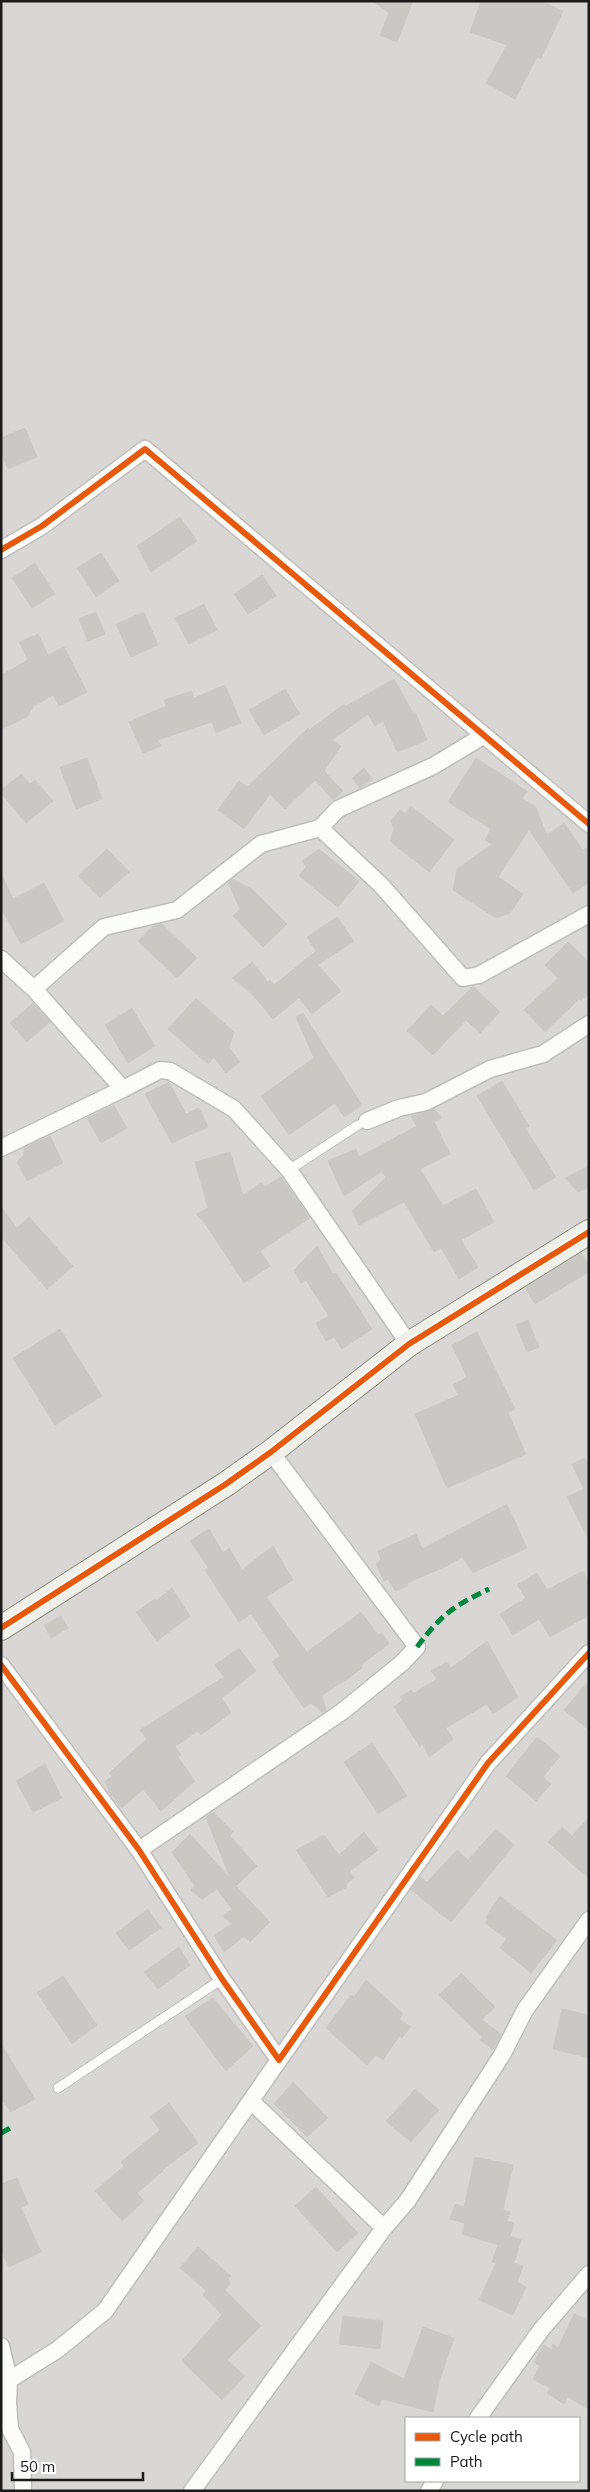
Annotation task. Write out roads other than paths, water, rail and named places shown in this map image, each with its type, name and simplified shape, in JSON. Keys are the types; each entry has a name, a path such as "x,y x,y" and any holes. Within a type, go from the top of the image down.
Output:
{"street":[{"path":"1,550 42,526 144,448 589,824"},
{"path":"34,989 104,927 177,910 261,844 320,828 338,809 433,766 483,736"},
{"path":"320,828 381,885 463,978 479,975 589,914"},
{"path":"1,959 34,989 123,1089"},
{"path":"363,1123 398,1108 426,1102 490,1069 543,1054 589,1024"},
{"path":"1,1148 160,1070 179,1074 234,1109 289,1170 409,1344"},
{"path":"1,1628 218,1489 271,1452 409,1344 589,1232"},
{"path":"139,1850 343,1711 403,1662 417,1647 271,1452"},
{"path":"9,2380 57,2350 105,2311 488,1763 589,1653"},
{"path":"1,1666 139,1850 222,1979 279,2060"},
{"path":"192,2491 384,2228 408,2200 502,2055 525,2010 589,1920"},
{"path":"250,2101 384,2228"},
{"path":"479,2417 541,2330 589,2274"},
{"path":"1,2346 9,2380 10,2429 22,2452 23,2491"}],"lane":[{"path":"289,1170 363,1123"},
{"path":"58,2088 222,1979"}]}
